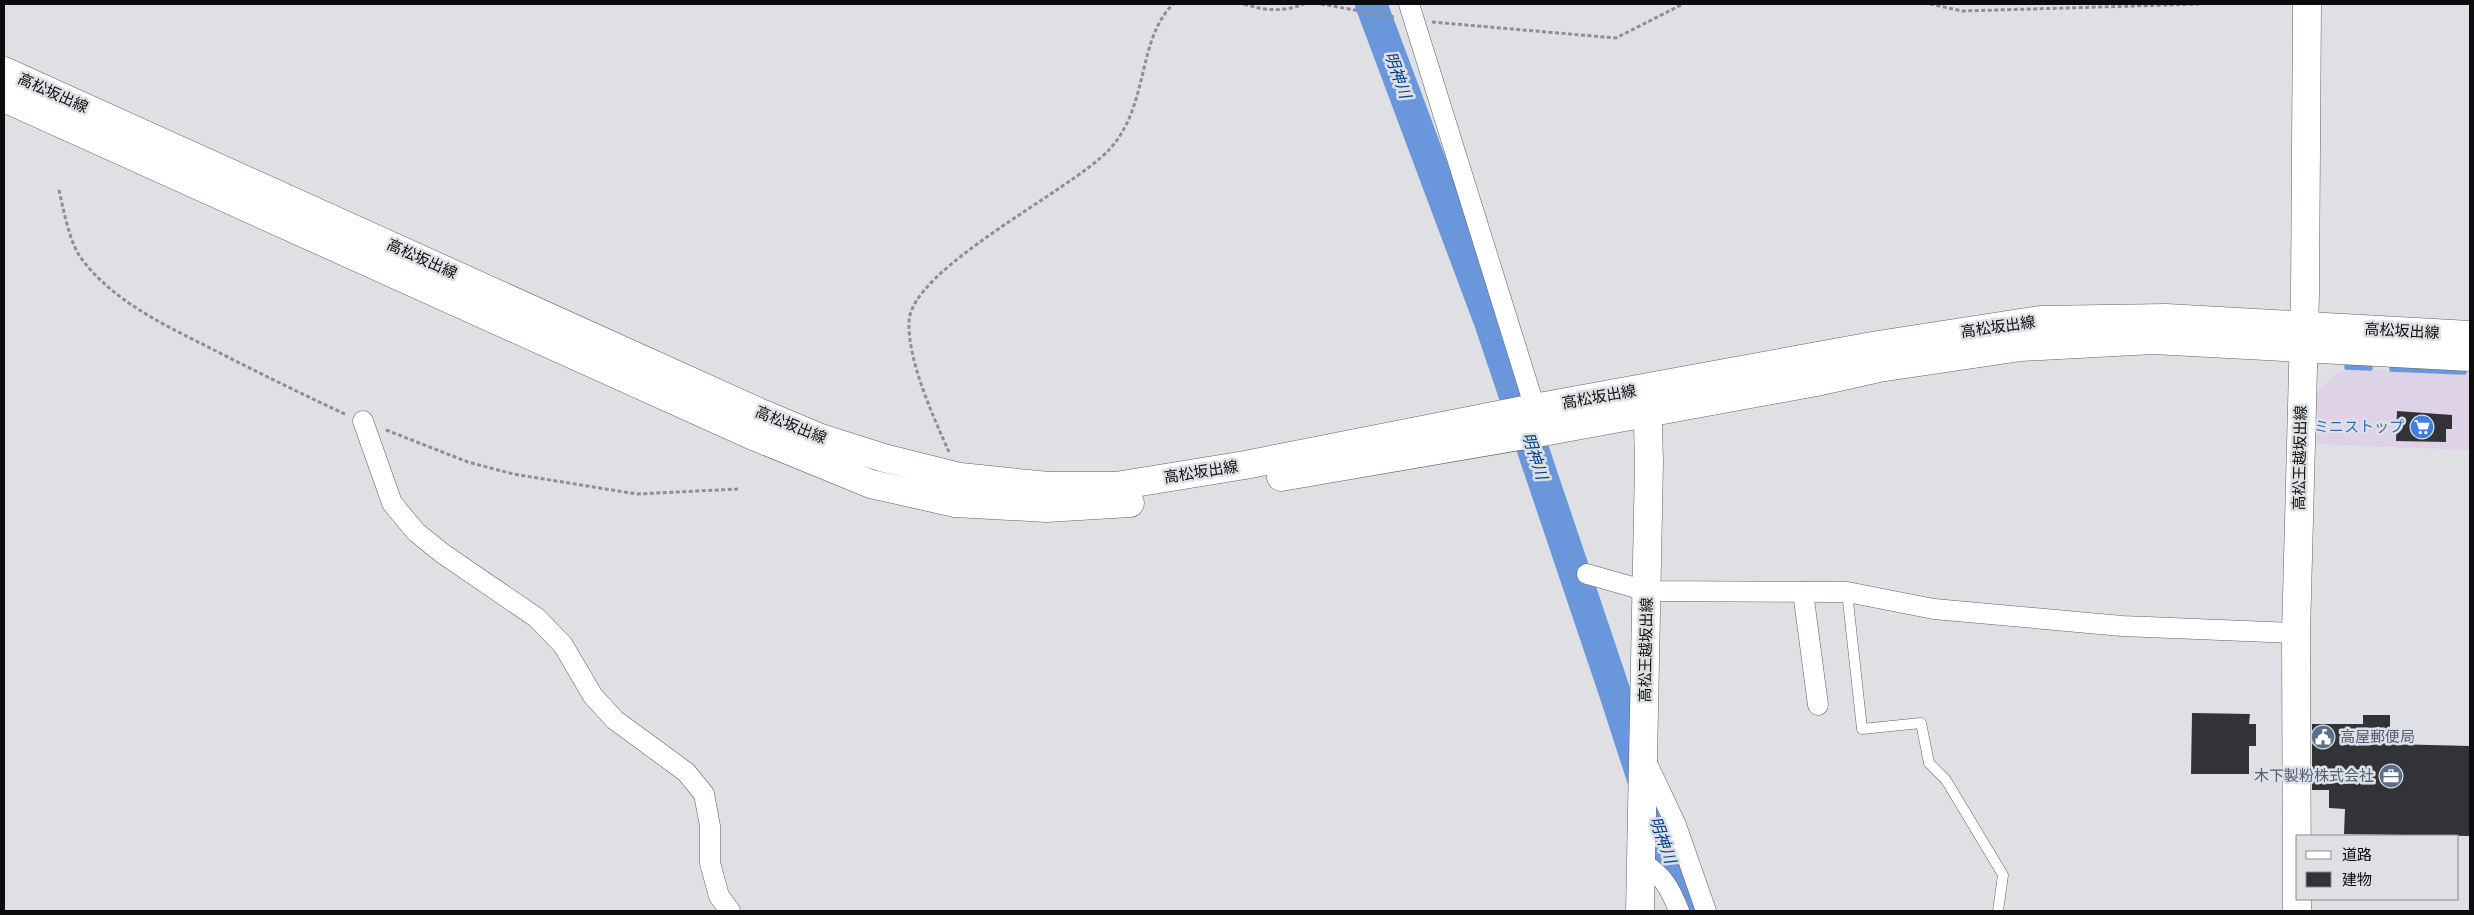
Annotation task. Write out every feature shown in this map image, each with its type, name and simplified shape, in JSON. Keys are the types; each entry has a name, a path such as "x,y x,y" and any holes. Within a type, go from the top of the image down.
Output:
{"main road":[{"name":"高松王越坂出線","path":"2297,835 2296,633 2304,337 2307,4"},
{"name":"高松坂出線","path":"4,71 772,418 827,440 960,477 1048,486 1116,486 1530,422"},
{"name":"高松坂出線","path":"4,98 808,460 871,484 955,503 1046,508 1126,503 1648,400 1878,345 2040,320 2166,318 2470,357"},
{"name":"高松坂出線","path":"2304,337 2470,335"},
{"name":"高松王越坂出線","path":"1640,911 1647,591 1648,400"}],"street":[{"path":"1411,12 1530,422"},
{"path":"362,421 392,502 416,532 442,553 537,618 563,645 593,696 615,720 686,772 704,794 710,826 710,863 719,896 730,911"},
{"path":"1587,574 1647,591 1847,592 1934,609 2122,626 2296,633"},
{"path":"1803,592 1811,696"},
{"path":"1644,755 1676,825 1706,911"},
{"path":"1641,862 1657,871 1663,878 1679,911"}],"lane":[{"path":"1847,592 1862,729 1921,723 1929,763 1946,780 2003,876 1998,911"}],"path":[{"path":"960,477 930,409 912,350 909,321 916,304 936,277 976,244 1082,175 1110,150 1131,119 1141,88 1153,36 1163,14 1173,4"},
{"path":"1244,4 1260,10 1286,10 1304,4"},
{"path":"1321,4 1411,12 1616,38 1683,4"},
{"path":"1930,4 1962,11 2201,4"},
{"path":"59,190 65,216 80,257 109,287 150,317 291,389 362,421 468,462 513,474 637,494 738,489"}],"shaded area":[{"path":"2349,369 2470,374 2470,450 2312,444 2313,396 2338,372"}],"building":[{"name":"ミニストップ","path":"2397,411 2452,415 2452,429 2446,429 2446,442 2396,441"},
{"name":"木下製粉株式会社","path":"2192,713 2250,714 2249,724 2256,724 2256,746 2249,746 2249,774 2191,774"},
{"name":"木下製粉株式会社","path":"2363,715 2390,715 2390,744 2470,746 2470,836 2344,834 2345,809 2329,808 2329,790 2312,790 2312,724 2363,724"}],"waterway":[{"name":"明神川","path":"1371,4 1490,322 1664,844 1690,911"},
{"path":"2347,367 2370,368"},
{"path":"2392,369 2464,372"}],"place":[{"name":"ミニストップ","path":"2422,427"},
{"name":"高屋郵便局","path":"2323,737"},
{"name":"木下製粉株式会社","path":"2391,776"}]}
